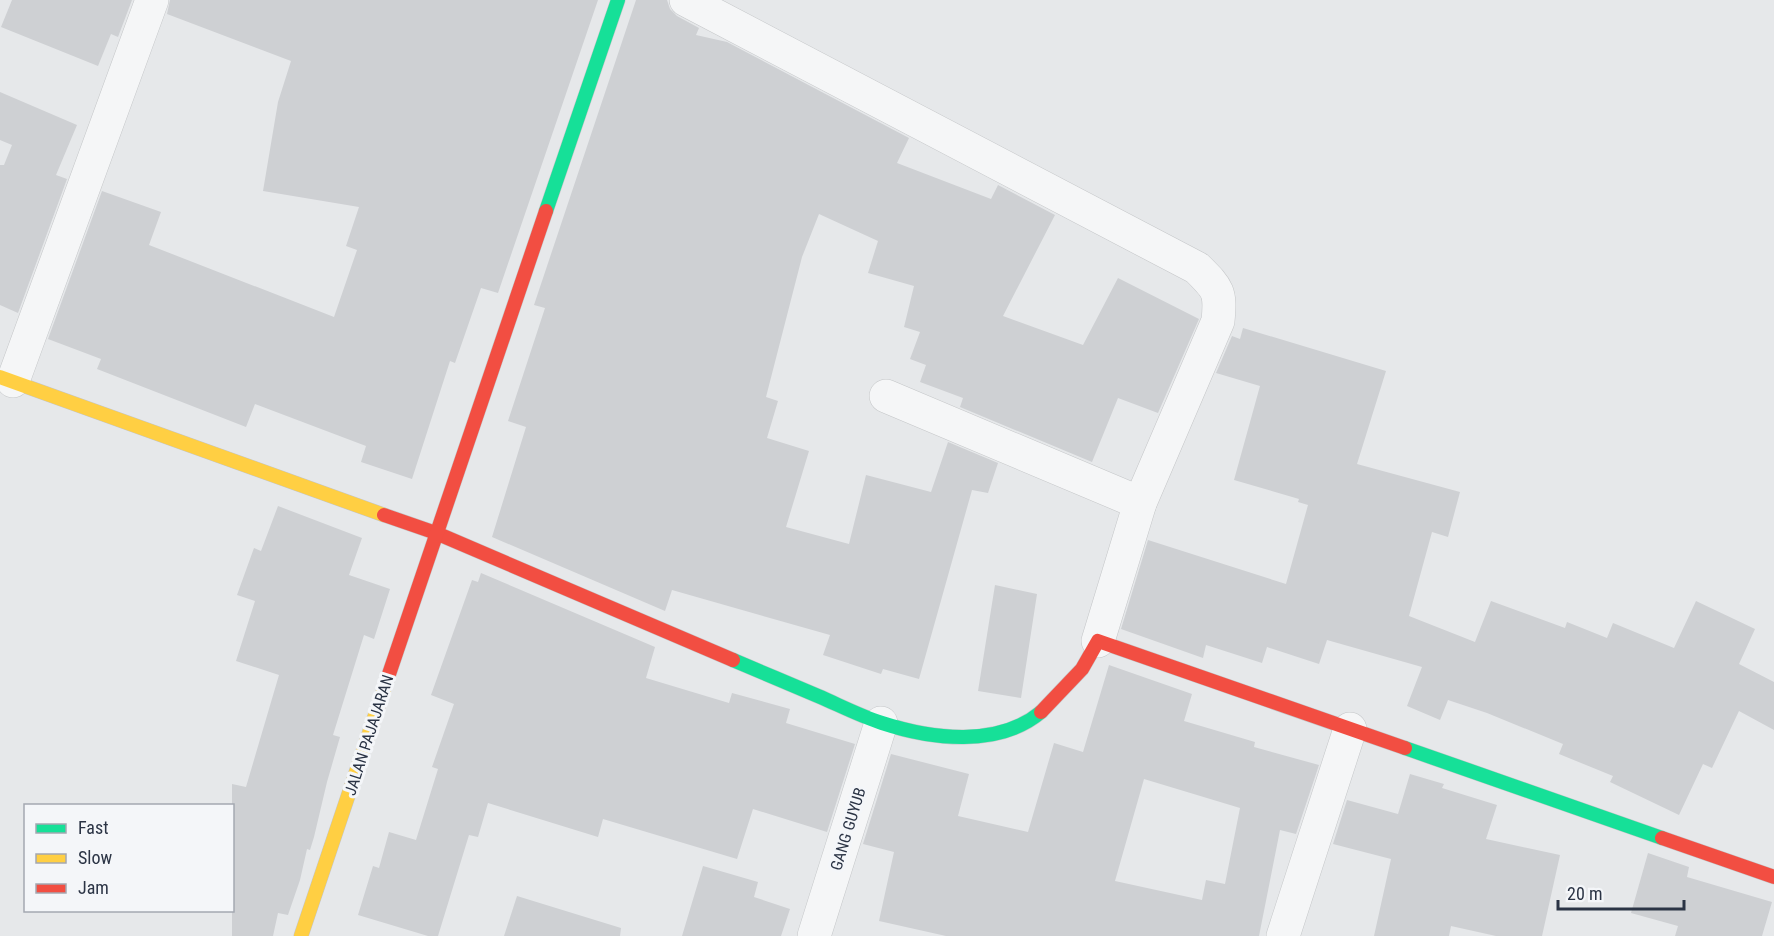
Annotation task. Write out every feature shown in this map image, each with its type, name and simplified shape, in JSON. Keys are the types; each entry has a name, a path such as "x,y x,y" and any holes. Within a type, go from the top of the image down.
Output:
{"street":[{"path":"152,0 6,379 436,533 881,723 922,734 960,738 1003,731 1033,718 1090,661 1140,503 1218,321 1220,301 1215,287 1197,268 686,0"},
{"name":"JALAN PAJAJARAN","path":"301,936 618,0"},
{"path":"886,396 1140,503"},
{"path":"1098,641 1774,877"},
{"name":"GANG GUYUB","path":"814,936 881,723"},
{"path":"1283,936 1350,729"}],"building":[{"path":"12,0 132,0 118,37 111,34 98,66 1,27"},
{"path":"170,0 598,0 498,293 481,288 455,363 450,361 412,479 361,462 366,446 255,404 246,427 97,369 101,359 48,339 102,191 161,212 149,245 334,317 357,250 346,246 359,207 263,191 278,102 291,61 167,14"},
{"path":"636,0 667,0 670,9 677,16 699,28 696,35 727,42 909,138 897,163 991,199 998,185 1055,215 1003,316 1083,345 1118,278 1199,319 1158,413 1118,398 1092,462 960,407 963,398 920,382 926,365 910,359 920,332 904,327 914,286 868,273 878,241 819,214 802,257 766,397 778,401 767,438 809,451 786,527 849,544 866,475 931,492 948,442 998,463 988,493 972,490 919,679 883,669 881,674 823,655 830,635 672,590 665,611 492,537 526,427 508,421 545,308 534,305"},
{"path":"0,92 77,125 56,175 67,179 18,313 0,305 0,165 4,165 12,145 0,140"},
{"path":"1243,328 1386,371 1357,464 1460,492 1448,537 1432,532 1409,616 1475,642 1491,601 1565,628 1567,622 1607,638 1613,623 1674,648 1696,601 1755,629 1739,664 1774,682 1774,730 1739,711 1712,768 1703,764 1679,815 1610,782 1613,776 1559,754 1563,744 1487,713 1448,700 1440,720 1407,706 1422,667 1327,640 1319,664 1267,647 1262,663 1206,645 1203,658 1121,629 1148,540 1286,584 1308,505 1298,502 1299,499 1234,480 1260,386 1216,373 1232,336 1240,339"},
{"path":"278,506 362,538 349,575 390,589 374,639 364,635 333,735 340,737 314,837 310,850 307,849 300,880 288,915 278,913 273,936 232,936 234,804 232,804 232,784 246,787 279,675 236,661 255,601 237,595 254,548 261,551"},
{"path":"481,573 655,647 646,678 729,703 732,693 790,709 786,723 855,744 827,832 753,809 737,859 603,819 598,837 488,803 478,837 469,835 438,936 428,936 358,915 373,866 379,868 389,832 416,840 438,769 432,767 454,704 431,695 472,580 478,582"},
{"path":"995,585 1037,594 1021,698 978,691"},
{"path":"1109,665 1192,694 1184,721 1255,742 1254,747 1319,765 1296,834 1280,830 1259,936 946,936 879,921 894,852 863,844 891,754 969,774 958,816 1028,832 1054,743 1083,752","holes":["1144,779 1240,808 1225,884 1206,880 1202,900 1115,881"]},
{"path":"1410,774 1444,784 1442,788 1497,805 1486,839 1560,855 1542,936 1496,936 1451,926 1449,936 1374,936 1391,859 1333,844 1347,800 1398,814"},
{"path":"1648,853 1689,867 1687,877 1772,902 1762,936 1675,936 1678,926 1631,913"},
{"path":"703,866 758,882 754,897 790,909 781,936 682,936"},
{"path":"517,896 621,928 620,936 504,936"}],"traffic: fast":[{"path":"546,211 618,0"},
{"path":"733,660 866,717 921,733 964,737 985,736 1024,723 1041,712"},
{"path":"1405,748 1662,838"}],"traffic: slow":[{"path":"0,377 384,515"},
{"path":"301,936 387,680"}],"traffic: jam":[{"path":"387,680 546,211"},
{"path":"384,515 436,533 733,660"},
{"path":"1041,712 1082,669 1098,641 1405,748"},
{"path":"1662,838 1774,877"}]}
